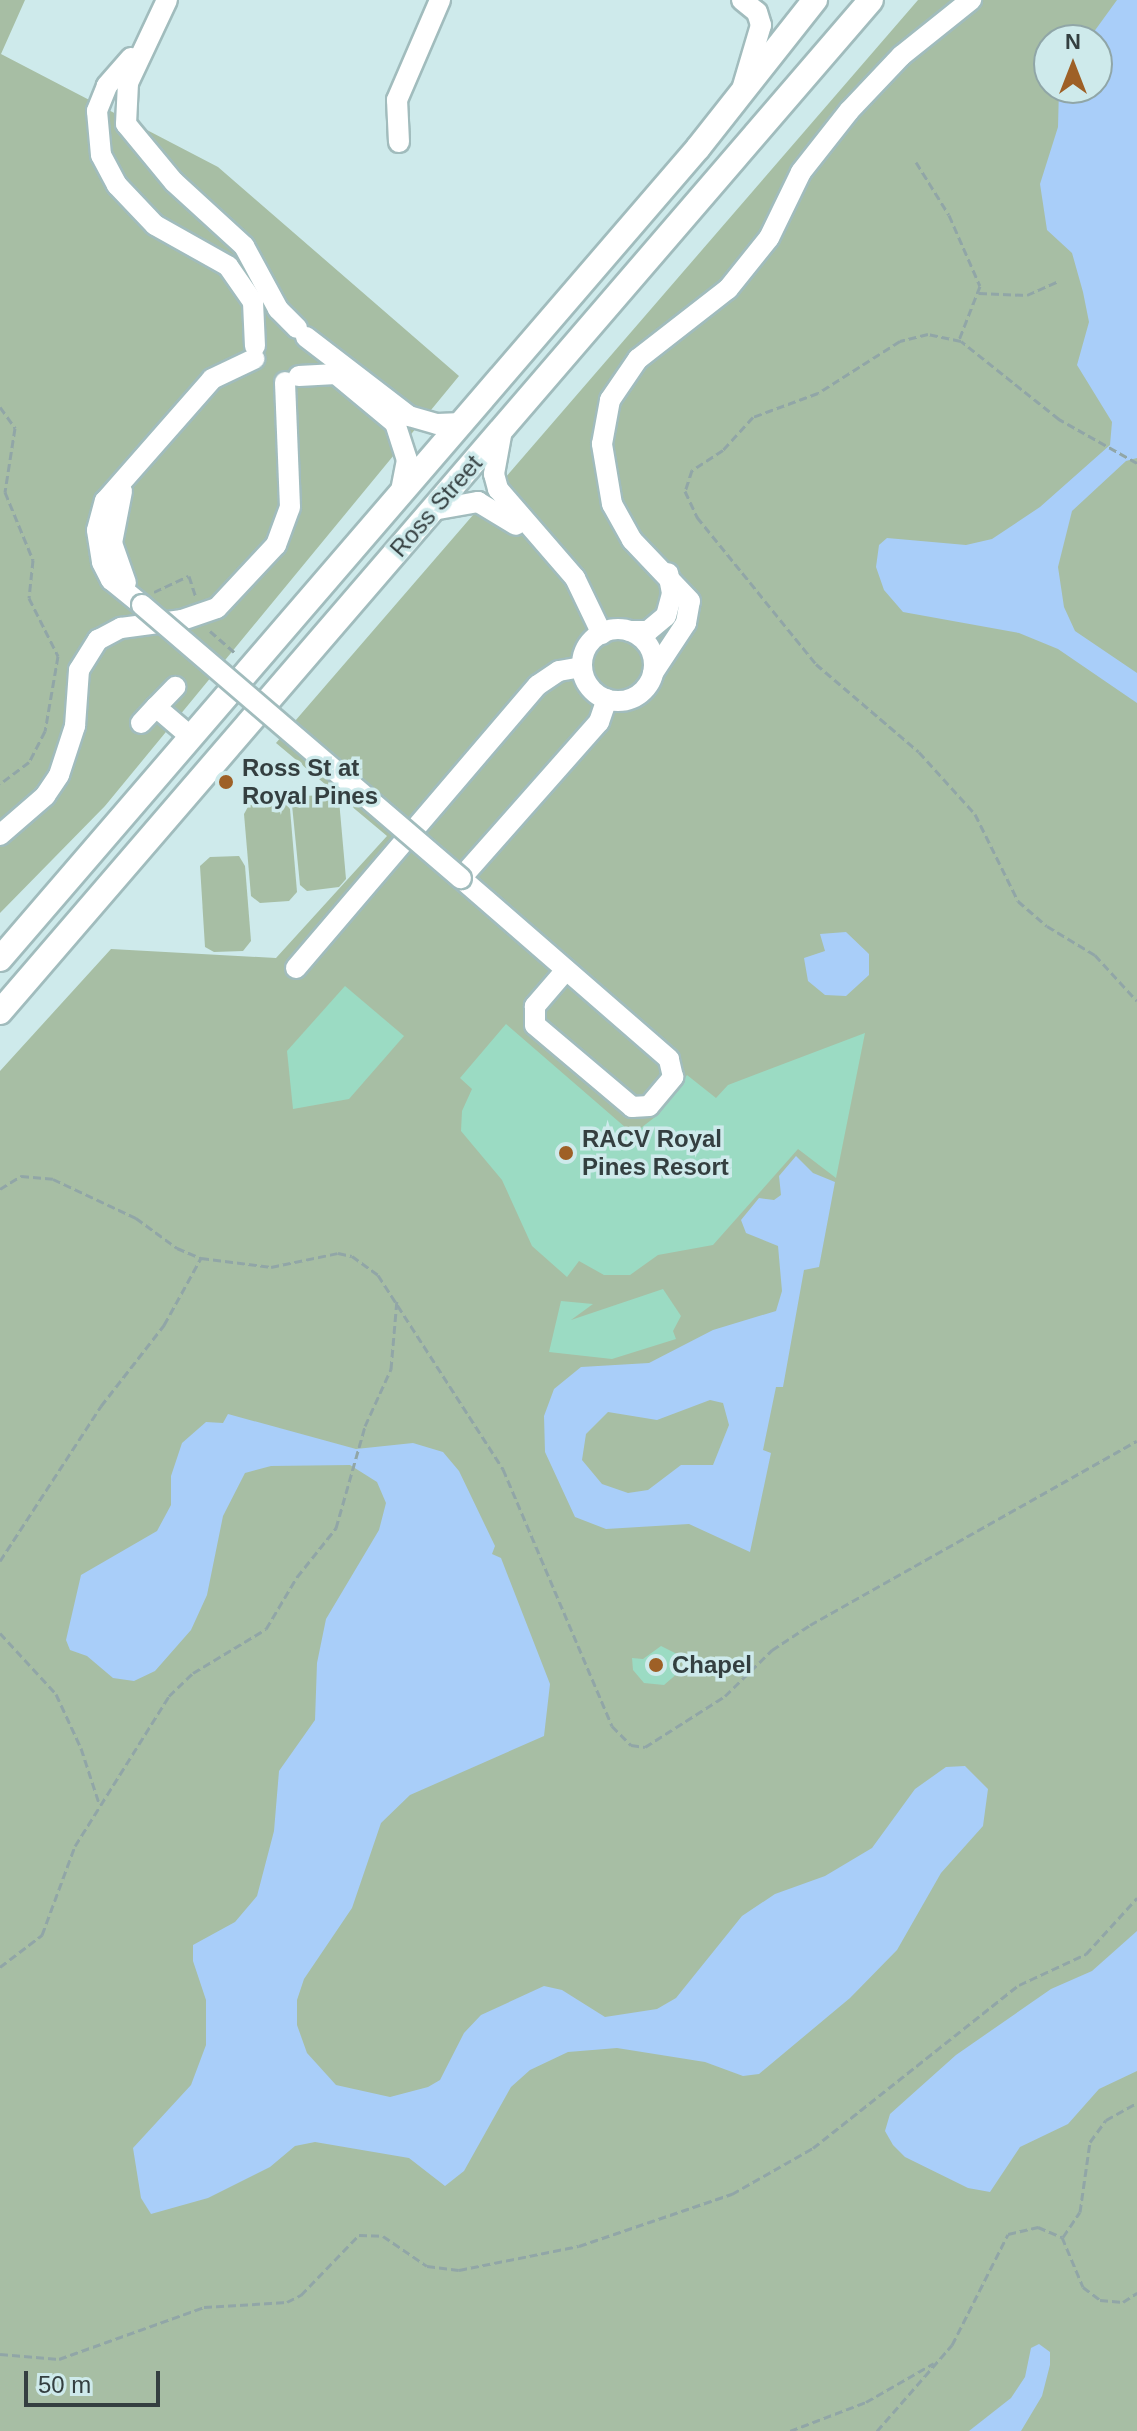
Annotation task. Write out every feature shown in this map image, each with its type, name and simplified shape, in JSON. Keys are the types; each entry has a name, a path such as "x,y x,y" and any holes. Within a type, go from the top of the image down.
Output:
{"main road":[{"name":"Ross Street","path":"0,959 463,423 815,0"},
{"name":"Ross Street","path":"0,1012 871,0"}],"street":[{"path":"167,0 144,43 124,101 133,137 244,246 278,309 302,332 409,416 437,424 463,423"},
{"path":"399,142 397,100 440,0"},
{"path":"742,0 757,12 761,27 742,90"},
{"path":"668,573 672,593 666,616 651,630 602,634 589,644 582,667 590,687 607,699 636,696 690,610 688,593 668,573 632,540 608,494 602,444 616,389 649,349 728,289 769,238 801,172 849,111 901,56 971,0"},
{"path":"144,43 102,96 97,140 117,185 155,225 228,266 253,302 254,352 265,376 292,379 336,374 395,423 407,460 400,496"},
{"path":"102,96 124,101"},
{"path":"302,332 269,328 254,352 214,377 133,470 114,515 112,543 122,577 669,1059 673,1077 649,1106 632,1107 535,1025 535,1006 566,970"},
{"path":"0,835 45,796 59,775 75,726 79,670 98,640 121,628 182,620 217,608 276,545 290,507 292,379 311,358 302,332"},
{"path":"502,430 494,474 498,489 556,552 575,578 602,634"},
{"path":"433,510 463,503 489,506 556,552"},
{"path":"629,631 650,649 653,673"},
{"path":"296,968 538,685 559,671 582,667"},
{"path":"141,723 175,687"},
{"path":"461,878 594,728 607,699"},
{"path":"156,707 191,737"}],"path":[{"path":"916,162 960,237 979,293 959,340"},
{"path":"979,293 1027,295 1059,281"},
{"path":"1137,463 1059,419 959,340 928,334 900,341 835,386 753,417 723,450 692,470 685,491 688,504 816,664 951,785 983,826 1001,875 1018,901 1047,926 1095,955 1137,1001"},
{"path":"0,407 15,428 5,492 33,560 29,598 58,656 45,731 29,762 0,784"},
{"path":"147,599 189,576 197,601"},
{"path":"205,627 234,652"},
{"path":"0,1189 21,1176 53,1179 136,1218 177,1248 201,1258 271,1267 325,1254 352,1256 378,1275 397,1299 503,1469 612,1726 631,1745 645,1747 725,1696 772,1650 810,1625 1137,1441"},
{"path":"0,1561 93,1418 171,1315 201,1258"},
{"path":"0,1967 42,1935 75,1846 99,1803 169,1696 193,1673 266,1629 297,1577 336,1528 365,1426 391,1369 397,1299"},
{"path":"0,1633 56,1694 81,1748 99,1803"},
{"path":"0,2354 59,2359 204,2307 287,2302 301,2295 359,2235 383,2236 427,2266 459,2270 579,2246 722,2198 813,2148 1011,1990 1086,1954 1137,1898"},
{"path":"1062,2237 1080,2212 1090,2142 1106,2120 1137,2103"},
{"path":"877,2431 964,2325 998,2246 1008,2234 1038,2227 1062,2237 1091,2295 1113,2303 1137,2293"},
{"path":"790,2431 866,2402 939,2359"}],"green space":[{"path":"0,0 25,0 1,54 218,167 459,376 105,806 0,913"},
{"path":"918,0 1137,0 1137,2431 0,2431 0,1071 111,949 276,958 387,836 276,743"},
{"path":"332,795 339,800 346,879 339,887 307,891 300,885 292,805 300,796"},
{"path":"284,802 290,809 297,892 289,901 260,903 251,896 244,814 249,805"},
{"path":"239,856 245,866 251,941 243,951 214,952 205,947 200,866 210,857"}],"water":[{"path":"1117,0 1137,0 1137,458 1126,461 1072,511 1058,567 1064,607 1075,631 1137,673 1137,703 1058,649 1019,633 903,612 884,590 876,567 879,545 887,538 966,545 992,539 1040,507 1110,445 1112,422 1077,365 1089,322 1083,292 1072,253 1047,230 1040,184 1058,127 1059,104 1113,104 1113,24 1100,24"},
{"path":"846,932 869,954 869,975 846,996 825,995 808,981 804,958 825,951 820,934"},
{"path":"796,1156 813,1173 835,1182 819,1267 804,1270 783,1387 776,1387 763,1450 771,1453 750,1552 689,1524 606,1529 575,1517 545,1452 544,1416 554,1389 581,1367 649,1363 713,1330 776,1311 782,1291 778,1246 746,1233 741,1220 759,1198 774,1200 781,1195 779,1176","holes":["710,1400 723,1403 729,1425 713,1465 681,1465 648,1490 628,1493 602,1484 582,1460 586,1434 608,1412 657,1420"]},
{"path":"228,1414 356,1449 413,1443 443,1452 459,1471 495,1546 492,1554 501,1558 550,1684 544,1736 410,1795 381,1823 352,1908 304,1979 297,2000 297,2025 307,2053 336,2085 390,2097 428,2087 440,2080 464,2033 481,2015 544,1986 562,1990 605,2017 657,2009 676,1998 742,1916 775,1894 825,1876 872,1848 915,1789 946,1767 965,1766 988,1789 983,1826 941,1873 897,1950 850,1998 759,2074 743,2076 705,2062 617,2048 568,2052 530,2070 511,2087 464,2171 445,2186 409,2158 315,2142 295,2146 270,2167 208,2198 151,2214 141,2198 133,2148 191,2085 206,2045 206,2000 193,1961 193,1945 235,1922 257,1896 274,1831 279,1771 315,1720 317,1663 326,1619 379,1530 386,1503 377,1482 350,1465 271,1466 245,1473 223,1516 207,1595 191,1630 155,1671 134,1681 113,1678 87,1656 70,1650 66,1640 81,1575 157,1531 171,1505 171,1476 182,1443 206,1422 223,1423"},
{"path":"1137,1931 1137,2071 1099,2089 1068,2124 1020,2147 990,2192 968,2188 905,2157 893,2145 885,2131 890,2114 956,2055 1051,1989 1092,1971"},
{"path":"1039,2344 1050,2352 1050,2365 1042,2396 1021,2431 969,2431 1011,2398 1025,2377 1031,2348"}],"building":[{"path":"345,986 404,1036 349,1099 293,1109 287,1051"},
{"name":"RACV Royal Pines Resort","path":"506,1024 633,1134 659,1114 687,1075 716,1098 728,1085 865,1033 836,1178 798,1149 713,1245 658,1255 630,1275 604,1275 579,1261 567,1277 532,1246 502,1180 461,1131 462,1111 472,1089 460,1078"},
{"path":"663,1289 681,1316 673,1331 676,1339 612,1359 549,1352 561,1301 593,1304 571,1320"},
{"name":"Chapel","path":"661,1646 677,1654 679,1672 664,1685 644,1683 633,1670 632,1658 643,1659"}],"place":[{"name":"Ross St at Royal Pines","path":"226,782"},
{"name":"RACV Royal Pines Resort","path":"566,1153"},
{"name":"Chapel","path":"656,1665"}]}
